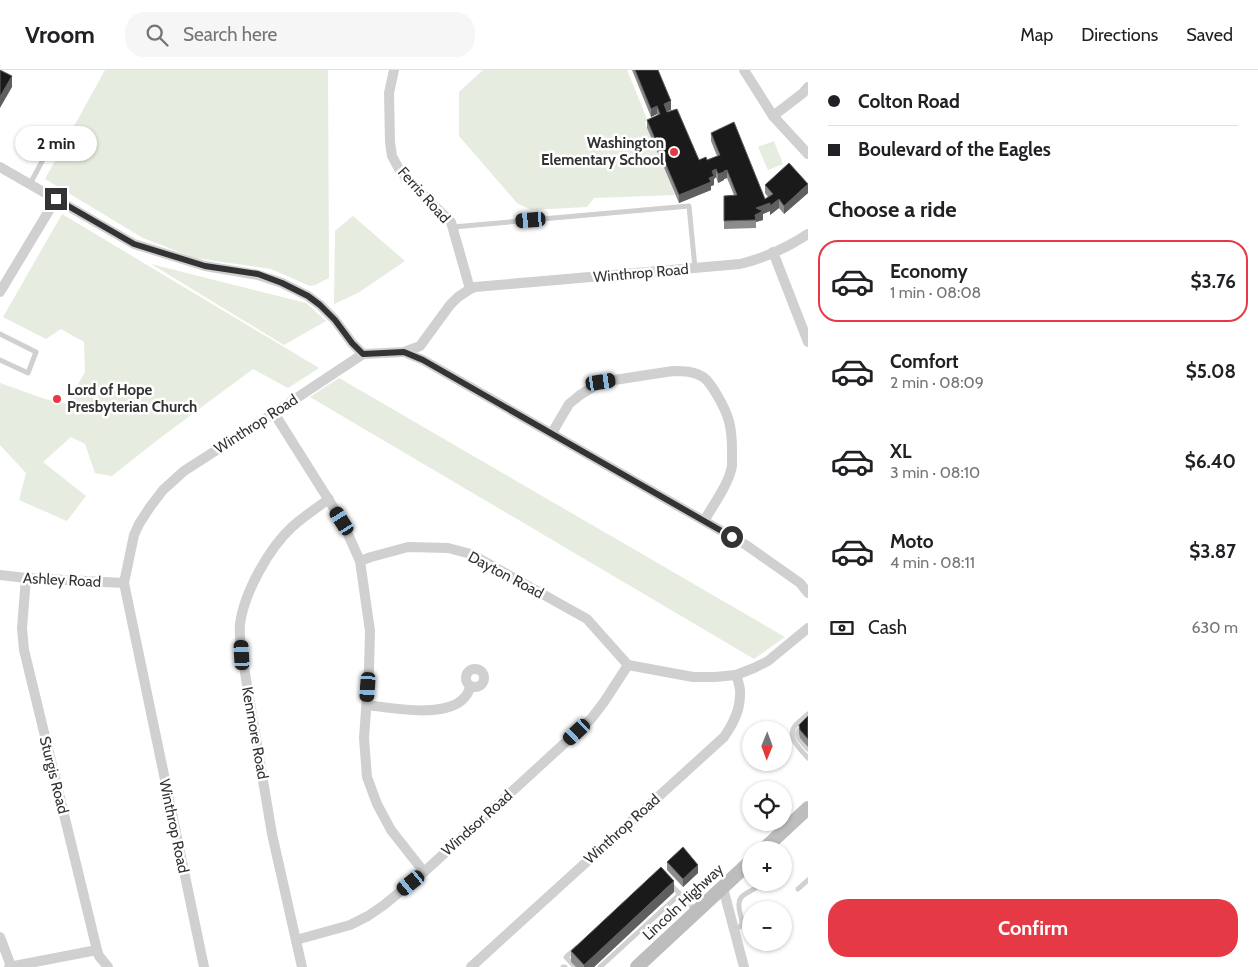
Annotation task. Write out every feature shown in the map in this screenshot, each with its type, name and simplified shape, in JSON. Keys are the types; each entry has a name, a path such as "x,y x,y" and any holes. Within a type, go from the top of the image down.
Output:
{"main road":[{"path":"792,818 808,808"},
{"name":"Lincoln Highway","path":"638,967 742,870"}],"street":[{"name":"Ferris Road","path":"394,70 389,93 392,156 407,179 452,222 470,289"},
{"path":"744,70 773,116 808,154"},
{"path":"773,116 802,94 808,87"},
{"path":"0,167 134,244 205,266 258,274 308,296 335,320 363,354"},
{"path":"0,292 56,199"},
{"name":"Winthrop Road","path":"204,967 124,583 136,529 163,490 184,471 363,354 404,352 420,346 450,305 470,289 485,286 740,264 758,259 808,234"},
{"path":"773,252 808,342"},
{"path":"404,352 423,360 552,433 746,546 800,583 808,593"},
{"path":"552,433 569,404 580,394 601,382 673,371 695,373 704,377 726,409 732,428 732,466 727,481 704,521"},
{"path":"274,413 342,521 360,561 370,631 364,738 367,777 377,804 391,830 424,872"},
{"name":"Kenmore Road","path":"302,967 272,834 242,655 240,626 243,609 259,571 278,543 290,528 328,499"},
{"name":"Dayton Road","path":"360,561 371,556 408,547 448,548 471,554 587,619 628,665"},
{"name":"Ashley Road","path":"0,575 124,583"},
{"name":"Sturgis Road","path":"26,578 22,628 24,650 97,950 99,956 108,967"},
{"path":"628,665 693,677 736,675 768,661 808,628"},
{"name":"Windsor Road","path":"296,940 350,925 368,916 424,872 591,719 628,665"},
{"name":"Winthrop Road","path":"471,967 724,737 732,725 738,710 740,693 736,675"},
{"path":"367,706 416,710 436,710 452,707 465,698 471,686"},
{"path":"723,888 744,967"},
{"path":"0,937 10,967 97,950"}],"lane":[{"path":"30,184 47,152 47,144"},
{"path":"453,227 689,206 695,268"},
{"path":"0,334 36,352 28,373 0,360"},
{"path":"808,714 792,731 793,740 808,758"},
{"path":"808,722 798,730 797,735 808,748"},
{"path":"798,889 808,880"},
{"path":"667,881 697,912"},
{"path":"734,929 742,923 739,903 742,896 751,891"},
{"path":"600,967 680,894"},
{"path":"729,908 739,903"},
{"path":"575,967 566,957 580,944"}],"shaded area":[{"path":"105,70 328,70 329,278 310,286 271,269 195,258 143,238 45,179"},
{"path":"483,70 627,70 647,119 645,123 675,195 594,198 587,207 531,210 517,203 459,136 459,92"},
{"path":"774,141 783,164 768,170 758,147"},
{"path":"62,214 319,368 288,388 253,369 112,476 95,473 85,444 71,437 43,462 86,496 67,521 19,500 26,473 0,445 0,383 45,399 67,404 85,372 84,342 61,329 46,339 3,317"},
{"path":"353,216 405,261 358,293 334,304 335,231"},
{"path":"151,264 306,303 326,321 284,345"},
{"path":"339,378 785,637 754,659 310,397"}],"building":[{"path":"0,70 12,76 0,97"},
{"name":"Washington Elementary School","path":"635,70 658,70 671,101 664,104 667,112 677,109 699,160 706,157 707,160 720,155 711,133 734,122 765,199 773,194 765,185 789,163 808,184 784,206 779,199 770,206 770,203 756,208 763,211 755,215 756,220 724,221 724,196 737,195 727,170 718,174 716,169 712,171 714,176 709,178 711,182 679,195 647,120 660,114 657,106 651,109"},
{"path":"808,716 808,739 800,730 799,725"},
{"path":"683,847 698,865 683,879 667,862"},
{"path":"661,867 674,881 584,965 571,951"}],"place":[{"name":"Washington Elementary School","path":"674,152"},
{"name":"Lord of Hope Presbyterian Church","path":"57,399"}],"route":[{"path":"56,199 134,244 205,266 258,274 308,296 335,320 363,354 404,352 423,360 732,537"}]}
